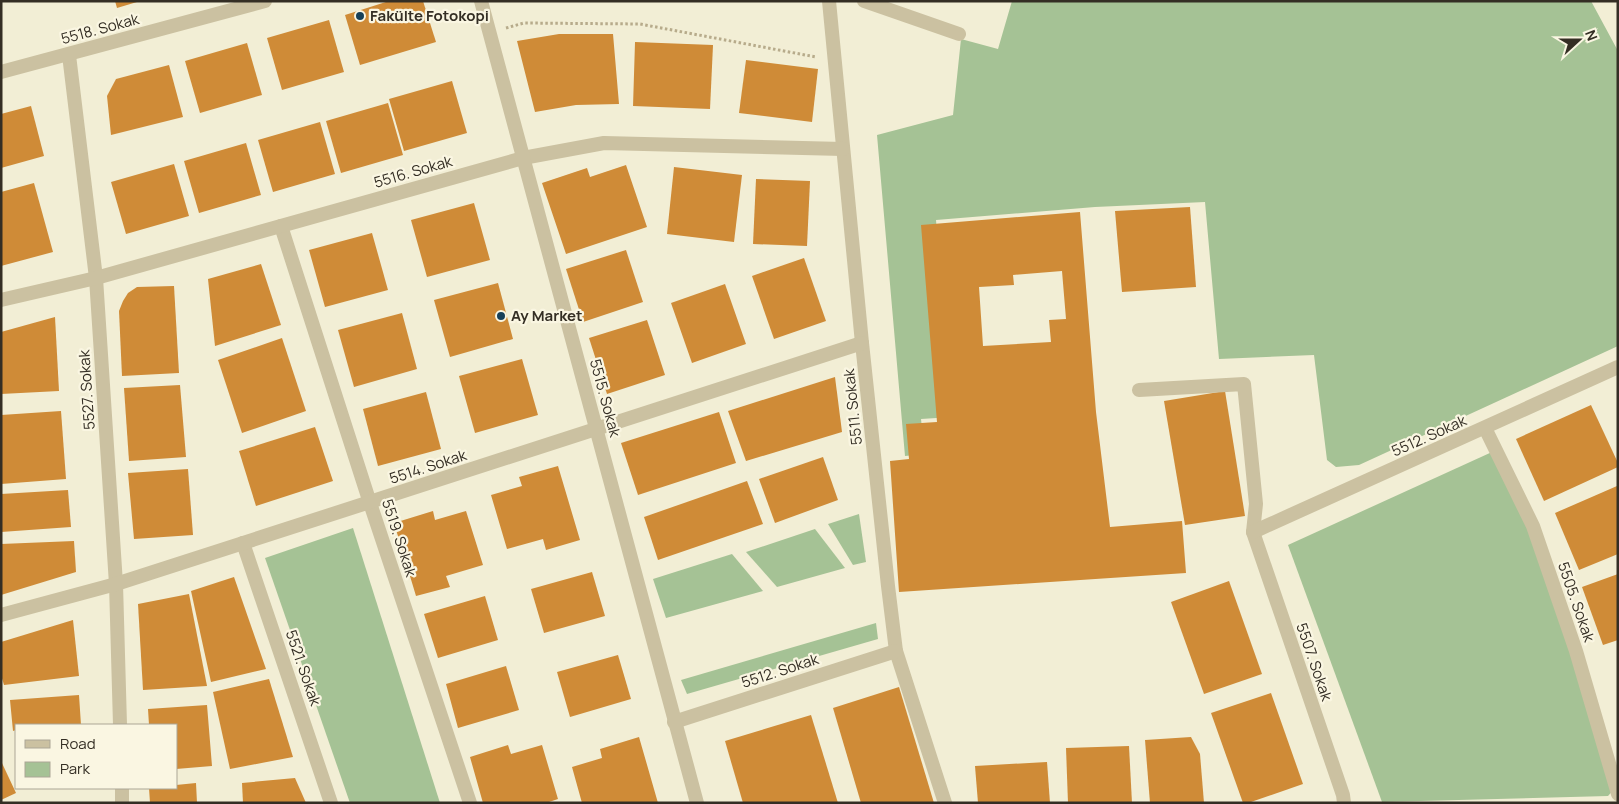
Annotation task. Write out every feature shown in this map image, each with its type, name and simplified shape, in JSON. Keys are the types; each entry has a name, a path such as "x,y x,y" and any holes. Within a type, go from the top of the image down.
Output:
{"street":[{"name":"5518. Sokak","path":"1,72 265,1"},
{"name":"5515. Sokak","path":"481,1 697,803"},
{"name":"5511. Sokak","path":"828,1 862,343 896,651 945,803"},
{"path":"864,1 959,34"},
{"name":"5527. Sokak","path":"69,55 96,278 116,584 120,724"},
{"name":"5516. Sokak","path":"1,300 96,278 523,158 604,143 843,149"},
{"name":"5519. Sokak","path":"281,226 370,503 470,803"},
{"name":"5514. Sokak","path":"1,615 116,584 862,343"},
{"name":"5512. Sokak","path":"1253,532 1618,367"},
{"path":"1139,390 1244,384 1256,504 1253,532"},
{"name":"5505. Sokak","path":"1484,428 1533,526 1576,651 1618,794"},
{"name":"5507. Sokak","path":"1253,532 1343,795 1344,803"},
{"name":"5521. Sokak","path":"244,543 331,803"},
{"name":"5512. Sokak","path":"674,722 896,651"},
{"path":"122,789 122,803"}],"path":[{"path":"489,33 524,23 640,24 835,60"}],"green space":[{"path":"1012,1 1591,1 1618,51 1618,346 1359,465 1336,467 1327,460 1314,355 1219,359 1205,202 1095,207 936,220 952,417 921,419 925,454 905,456 877,135 953,115 961,39 998,49"},
{"path":"1492,452 1539,547 1615,788 1608,796 1382,802 1288,545"},
{"path":"859,514 866,562 853,565 828,524"},
{"path":"353,528 440,803 350,803 265,558"},
{"path":"815,529 845,568 777,587 746,552"},
{"path":"732,554 763,591 666,618 653,579"},
{"path":"876,623 878,639 687,694 681,680"}],"building":[{"path":"115,1 137,1 137,2 117,8"},
{"path":"389,1 423,1 436,42 360,65 345,15"},
{"path":"329,20 344,72 282,90 267,38"},
{"path":"559,34 613,34 619,104 576,105 535,112 517,41"},
{"path":"635,42 713,45 710,109 633,106"},
{"path":"247,43 262,95 200,113 185,61"},
{"path":"746,60 818,69 812,122 739,113"},
{"path":"169,65 183,117 111,135 107,96 116,79"},
{"path":"452,81 467,133 404,151 389,99"},
{"path":"388,103 403,155 341,173 326,121"},
{"path":"31,106 44,156 1,168 1,114"},
{"path":"320,122 335,174 273,192 258,140"},
{"path":"246,143 261,195 199,213 184,161"},
{"path":"174,164 189,216 126,234 111,182"},
{"path":"626,165 647,227 566,254 542,183 587,168 590,177"},
{"path":"674,167 742,175 734,242 667,234"},
{"path":"756,179 810,181 807,246 753,244"},
{"path":"34,183 53,252 1,266 1,192"},
{"path":"474,203 490,260 427,277 411,220"},
{"path":"1190,207 1196,287 1122,292 1115,211"},
{"path":"1080,212 1096,412 1110,527 1182,521 1186,573 899,592 890,461 909,459 906,424 937,422 921,225","holes":["1062,271 1066,319 1049,320 1051,342 983,346 979,287 1014,285 1013,275"]},
{"path":"372,233 388,290 325,307 309,250"},
{"path":"626,250 643,302 583,322 566,269"},
{"path":"804,258 826,321 774,339 752,276"},
{"path":"261,264 281,325 215,346 208,279"},
{"path":"498,283 513,339 450,357 434,300"},
{"path":"725,284 746,344 692,363 671,303"},
{"path":"174,286 179,373 122,376 119,311 123,301 128,293 137,287"},
{"path":"402,313 417,369 354,387 338,330"},
{"path":"55,317 59,391 1,394 1,332"},
{"path":"647,320 665,375 607,394 589,338"},
{"path":"282,338 306,411 242,433 218,360"},
{"path":"522,359 538,415 475,433 459,376"},
{"path":"835,377 842,432 746,461 728,411"},
{"path":"180,385 186,457 129,461 124,388"},
{"path":"1225,391 1245,516 1185,525 1164,401"},
{"path":"426,392 441,449 378,466 363,409"},
{"path":"1591,405 1618,463 1618,467 1544,501 1516,439"},
{"path":"61,411 66,479 1,484 1,415"},
{"path":"719,412 736,463 638,495 621,443"},
{"path":"315,427 333,481 256,506 239,451"},
{"path":"823,457 838,500 775,523 759,479"},
{"path":"558,466 580,540 546,550 543,539 507,549 491,495 522,486 519,477"},
{"path":"188,469 193,535 134,539 128,473"},
{"path":"747,481 763,524 658,560 644,517"},
{"path":"1617,486 1618,554 1579,570 1555,513"},
{"path":"68,490 71,527 1,532 1,494"},
{"path":"433,511 435,520 466,511 483,565 446,576 450,587 416,596 394,523"},
{"path":"74,541 76,572 1,595 1,544"},
{"path":"592,572 605,616 544,633 531,589"},
{"path":"1618,574 1618,640 1603,645 1582,587"},
{"path":"234,577 266,669 211,682 191,591"},
{"path":"1229,581 1262,674 1204,694 1171,602"},
{"path":"189,594 207,686 143,690 138,604"},
{"path":"485,596 498,640 438,658 424,614"},
{"path":"73,620 79,676 4,685 1,675 1,642"},
{"path":"618,655 631,699 570,717 557,672"},
{"path":"506,666 519,710 458,728 446,684"},
{"path":"269,679 293,757 230,769 213,692"},
{"path":"899,687 934,803 861,803 833,708"},
{"path":"1271,693 1303,784 1248,803 1243,803 1211,713"},
{"path":"79,695 81,724 15,724 15,730 13,731 10,700"},
{"path":"207,705 212,766 178,769 178,724 149,724 148,709"},
{"path":"811,715 838,803 743,803 725,741"},
{"path":"639,737 658,803 582,803 572,767 602,758 600,749"},
{"path":"1191,737 1200,754 1204,803 1150,803 1145,740"},
{"path":"508,745 511,754 542,745 558,799 546,803 483,803 470,757"},
{"path":"1129,746 1132,803 1068,803 1066,748"},
{"path":"1,761 16,793 1,800"},
{"path":"1047,762 1050,803 978,803 975,766"},
{"path":"295,778 306,803 243,803 242,783"},
{"path":"196,783 197,803 150,803 149,789 178,789 178,785"}],"place":[{"name":"Fakülte Fotokopi","path":"360,16"},
{"name":"Ay Market","path":"501,316"}]}
